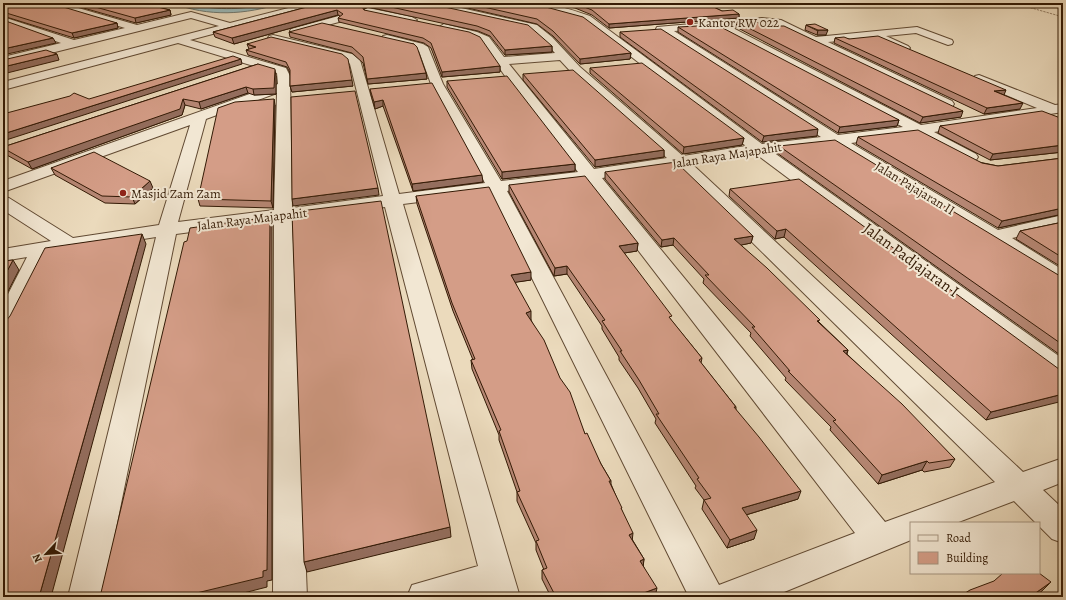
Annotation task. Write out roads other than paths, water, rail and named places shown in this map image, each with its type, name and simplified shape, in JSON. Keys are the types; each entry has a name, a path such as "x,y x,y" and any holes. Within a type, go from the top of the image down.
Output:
{"street":[{"path":"51,3 138,29"},
{"path":"3,86 319,3"},
{"path":"426,3 530,25 548,39 576,70 680,162 1063,529"},
{"name":"Jalan Padjajaran I","path":"528,3 561,9 581,15 608,33 644,63 759,149 1063,371"},
{"path":"389,5 269,39 348,56 355,60 369,90 393,201 500,587 424,597"},
{"path":"170,10 230,26"},
{"path":"368,11 421,22"},
{"path":"3,61 191,16"},
{"path":"3,20 113,57"},
{"path":"648,30 718,24 770,21 777,22 969,114"},
{"path":"898,22 948,42"},
{"path":"323,23 346,28"},
{"path":"718,24 981,163"},
{"path":"436,26 479,36 485,39 501,61 518,76 591,175 878,538"},
{"name":"Jalan Pajajaran II","path":"663,29 836,140 1063,279"},
{"path":"817,40 917,30"},
{"path":"608,33 624,32"},
{"path":"872,34 915,52"},
{"path":"376,36 419,46 424,50 436,84 496,187 707,597"},
{"path":"178,40 217,53 282,71 284,76 283,214 290,597"},
{"path":"217,53 238,47"},
{"path":"501,61 562,56"},
{"path":"628,65 644,63"},
{"path":"236,72 259,64"},
{"path":"561,71 591,68"},
{"path":"965,73 1058,109"},
{"path":"496,78 518,76"},
{"path":"422,85 451,82"},
{"path":"346,92 369,90"},
{"path":"3,187 199,118 235,103 284,92 299,97"},
{"name":"Jalan Raya Majapahit","path":"3,255 168,229 591,175 759,149 918,130 969,114 1058,109"},
{"path":"85,597 168,229 199,118"},
{"path":"3,202 70,245"},
{"path":"994,236 1063,221"},
{"path":"3,326 41,249"},
{"path":"922,522 1063,470"},
{"path":"731,597 910,526"}],"water":[{"path":"172,3 282,3 254,10 227,13 200,11"}],"place":[{"name":"Kantor RW 022","path":"690,22"},
{"name":"Masjid Zam Zam","path":"123,193"}]}
